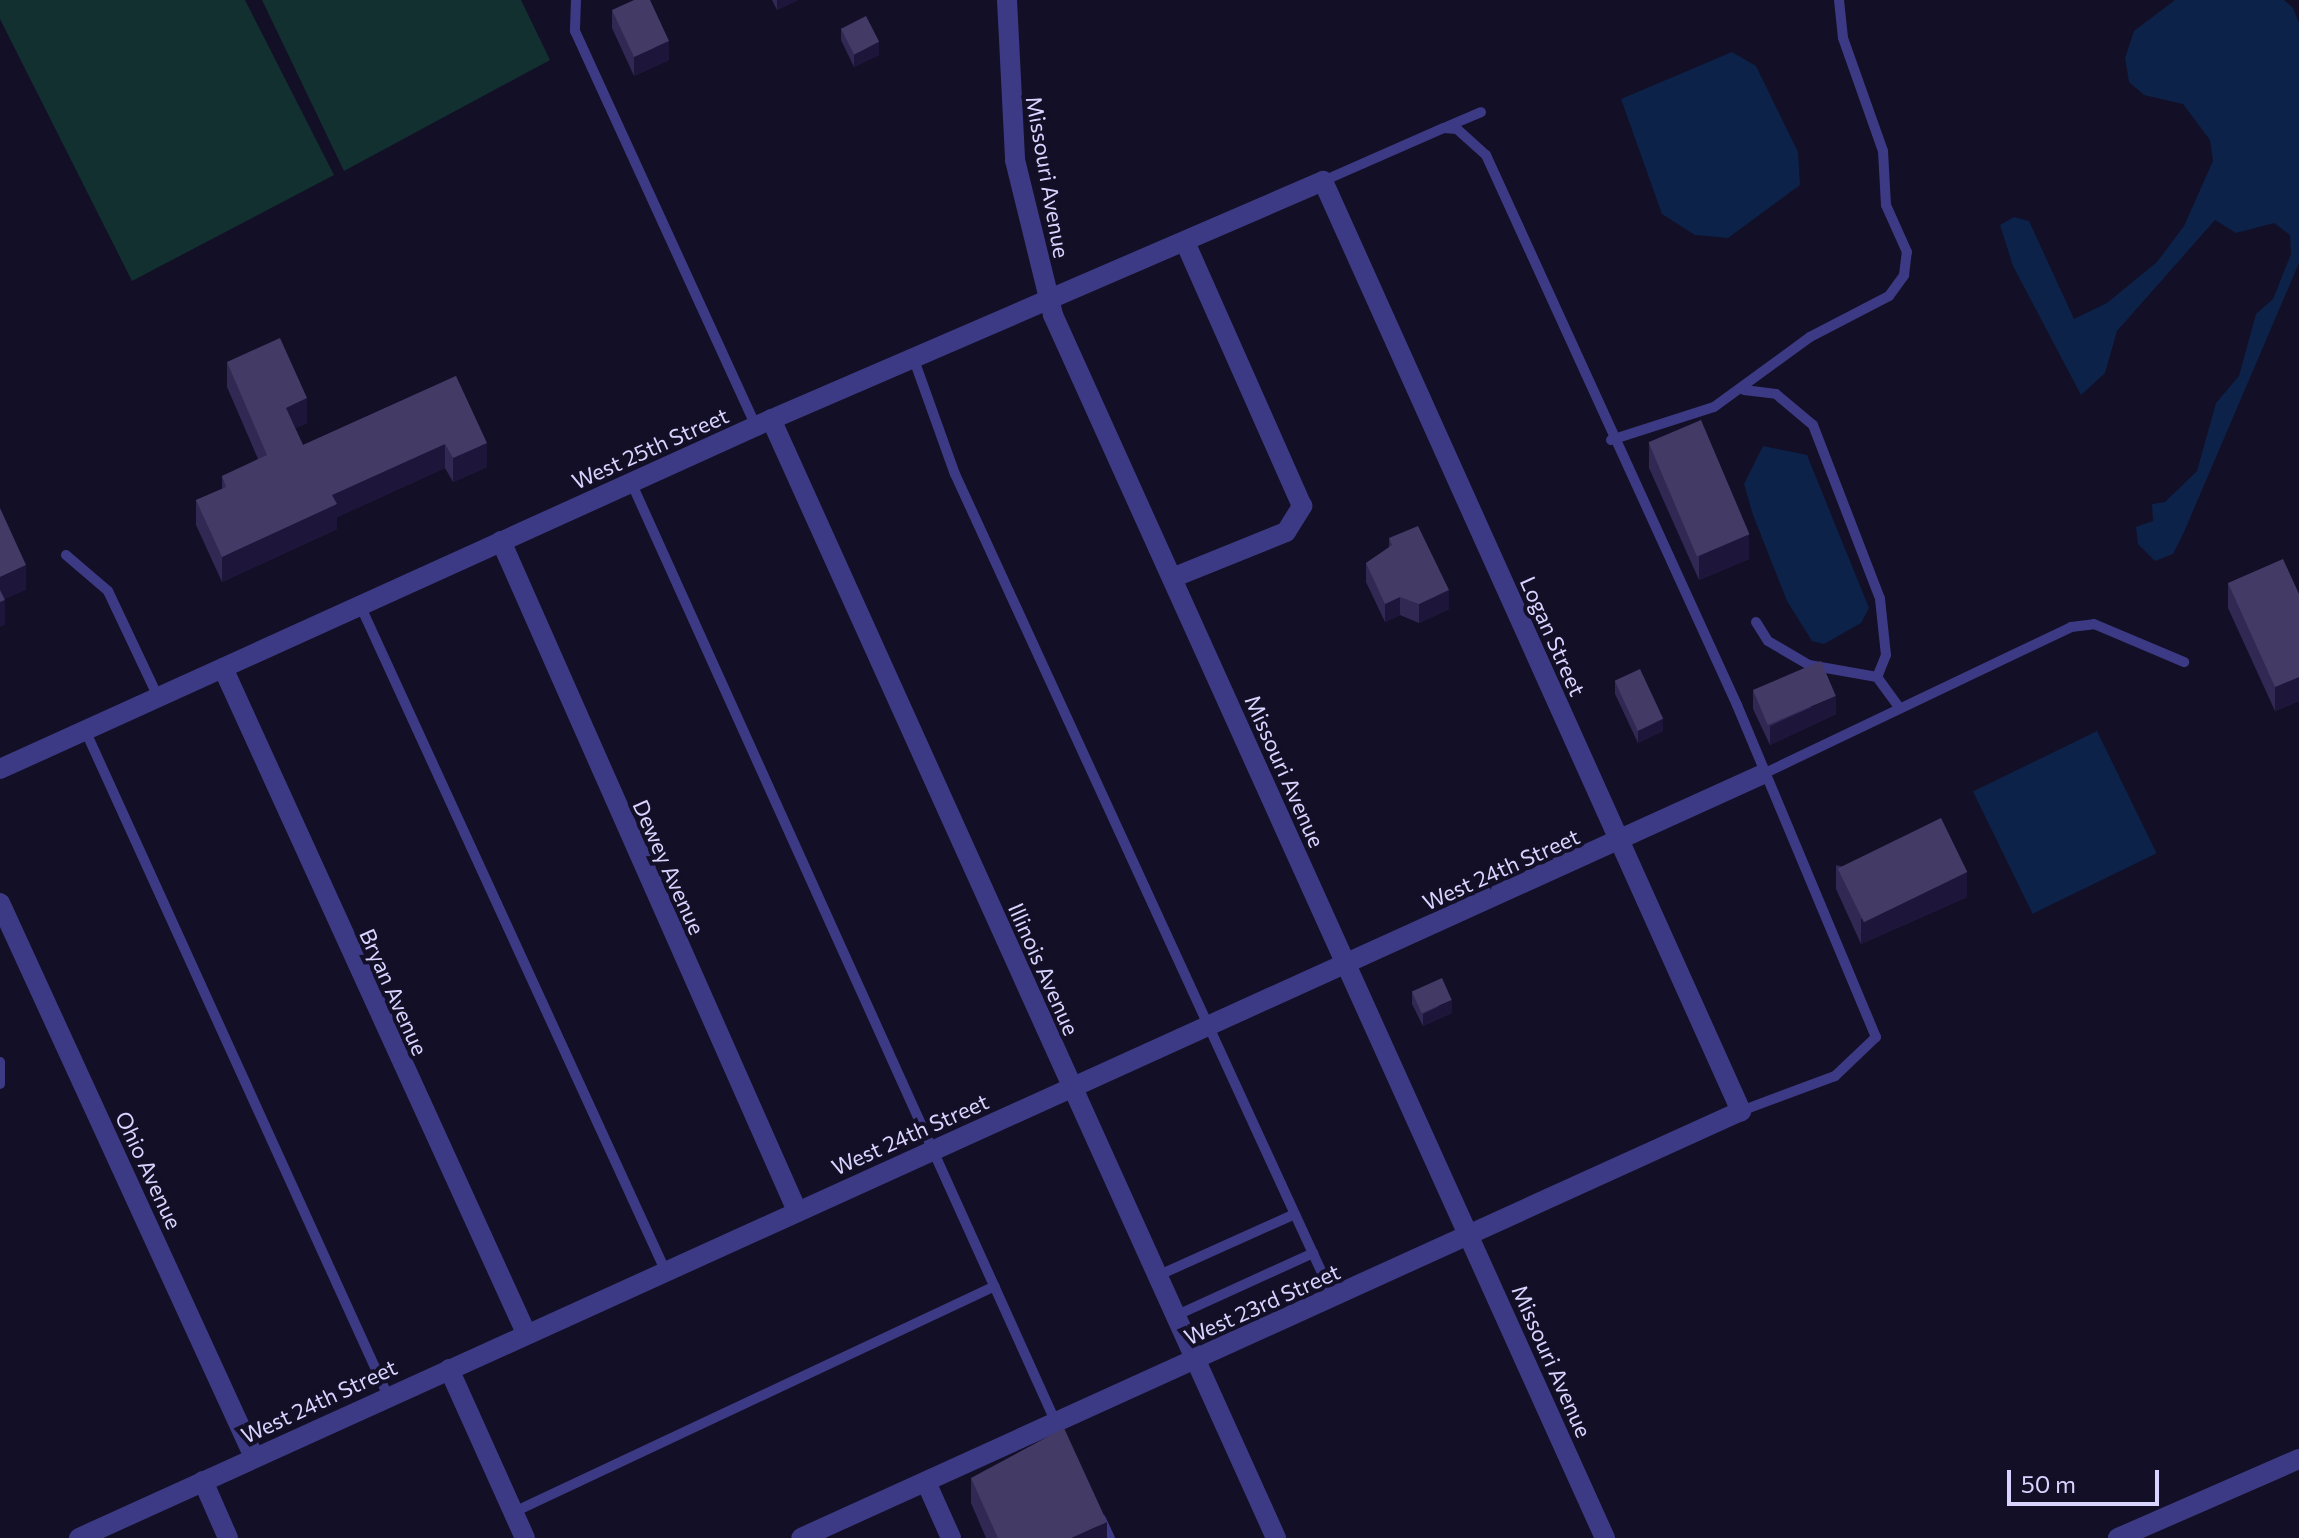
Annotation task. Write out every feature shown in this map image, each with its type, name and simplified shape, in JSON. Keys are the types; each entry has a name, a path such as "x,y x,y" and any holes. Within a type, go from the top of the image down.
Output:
{"street":[{"name":"Missouri Avenue","path":"1007,0 1015,160 1049,301 1605,1538"},
{"name":"West 25th Street","path":"0,769 763,423 1323,181"},
{"name":"Logan Street","path":"1323,181 1741,1111"},
{"path":"1172,578 1286,532 1302,506 1185,242"},
{"name":"Illinois Avenue","path":"763,423 1072,1088 1276,1538"},
{"name":"Dewey Avenue","path":"501,541 797,1211"},
{"name":"Bryan Avenue","path":"223,668 526,1333"},
{"name":"West 24th Street","path":"79,1538 665,1270 1620,842 1761,775"},
{"name":"Ohio Avenue","path":"0,903 254,1457"},
{"name":"West 23rd Street","path":"801,1538 926,1482 1060,1430 1195,1361 1741,1111"},
{"path":"449,1369 525,1538"},
{"path":"2118,1538 2299,1459"},
{"path":"203,1481 228,1538"},
{"path":"926,1482 951,1538"}],"lane":[{"path":"576,0 575,31 763,423"},
{"path":"1611,440 1684,420 1744,390 1810,337 1889,296 1904,275 1907,252 1886,205 1883,151 1843,38 1839,0"},
{"path":"1323,181 1481,112"},
{"path":"1444,128 1457,129 1486,155 1611,440 1737,705 1761,775 1876,1037 1835,1076 1741,1111"},
{"path":"913,357 943,446 1333,1298"},
{"path":"1744,390 1776,394 1813,425 1880,599 1886,655 1877,677"},
{"path":"631,482 1060,1430"},
{"path":"66,555 108,591 158,697"},
{"path":"360,605 665,1270"},
{"path":"1756,622 1768,641 1809,665 1877,677 1899,707"},
{"path":"1761,775 1899,707 2084,624 2184,662"},
{"path":"85,730 388,1396"},
{"path":"0,1084 2,1067"},
{"path":"1157,1276 1295,1214"},
{"path":"1175,1316 1313,1253"},
{"path":"514,1512 995,1286"},
{"path":"1096,1509 1110,1538"}],"green space":[{"path":"0,0 245,0 334,175 132,281 0,19"},
{"path":"262,0 521,0 550,60 344,171"}],"water":[{"path":"2175,0 2284,0 2293,8 2299,23 2299,263 2184,532 2173,554 2155,561 2138,544 2136,527 2153,521 2152,504 2165,502 2197,471 2216,403 2239,376 2256,314 2273,299 2291,254 2290,235 2274,223 2236,233 2215,220 2117,331 2105,373 2081,395 2013,266 2000,225 2014,217 2029,221 2074,319 2107,303 2157,262 2184,226 2213,161 2210,140 2183,104 2144,95 2129,82 2125,58 2134,31"},
{"path":"1732,52 1756,66 1798,152 1800,185 1728,238 1695,235 1662,214 1621,99"},
{"path":"1763,446 1807,455 1869,608 1861,623 1824,644 1812,641 1787,601 1753,515 1744,484"},
{"path":"2097,731 2157,853 2033,914 1973,791"}],"building":[{"path":"634,0 650,0 669,41 634,57 612,10"},
{"path":"866,16 879,42 854,55 841,29"},
{"path":"280,338 307,398 286,408 303,445 456,376 487,443 453,458 445,444 332,495 337,504 222,557 196,500 226,487 222,476 267,455 227,362"},
{"path":"1701,420 1749,534 1697,556 1649,442"},
{"path":"0,508 26,565 0,577"},
{"path":"1418,526 1449,590 1419,604 1400,597 1385,604 1366,563 1392,545 1389,538"},
{"path":"2283,559 2299,594 2299,677 2275,687 2228,583"},
{"path":"1821,661 1836,696 1768,725 1753,690"},
{"path":"1640,669 1663,719 1638,731 1615,681"},
{"path":"1941,818 1967,872 1864,922 1838,868"},
{"path":"1442,978 1452,1000 1422,1013 1412,991"},
{"path":"1064,1428 1107,1522 1071,1538 998,1538 971,1478"}]}
